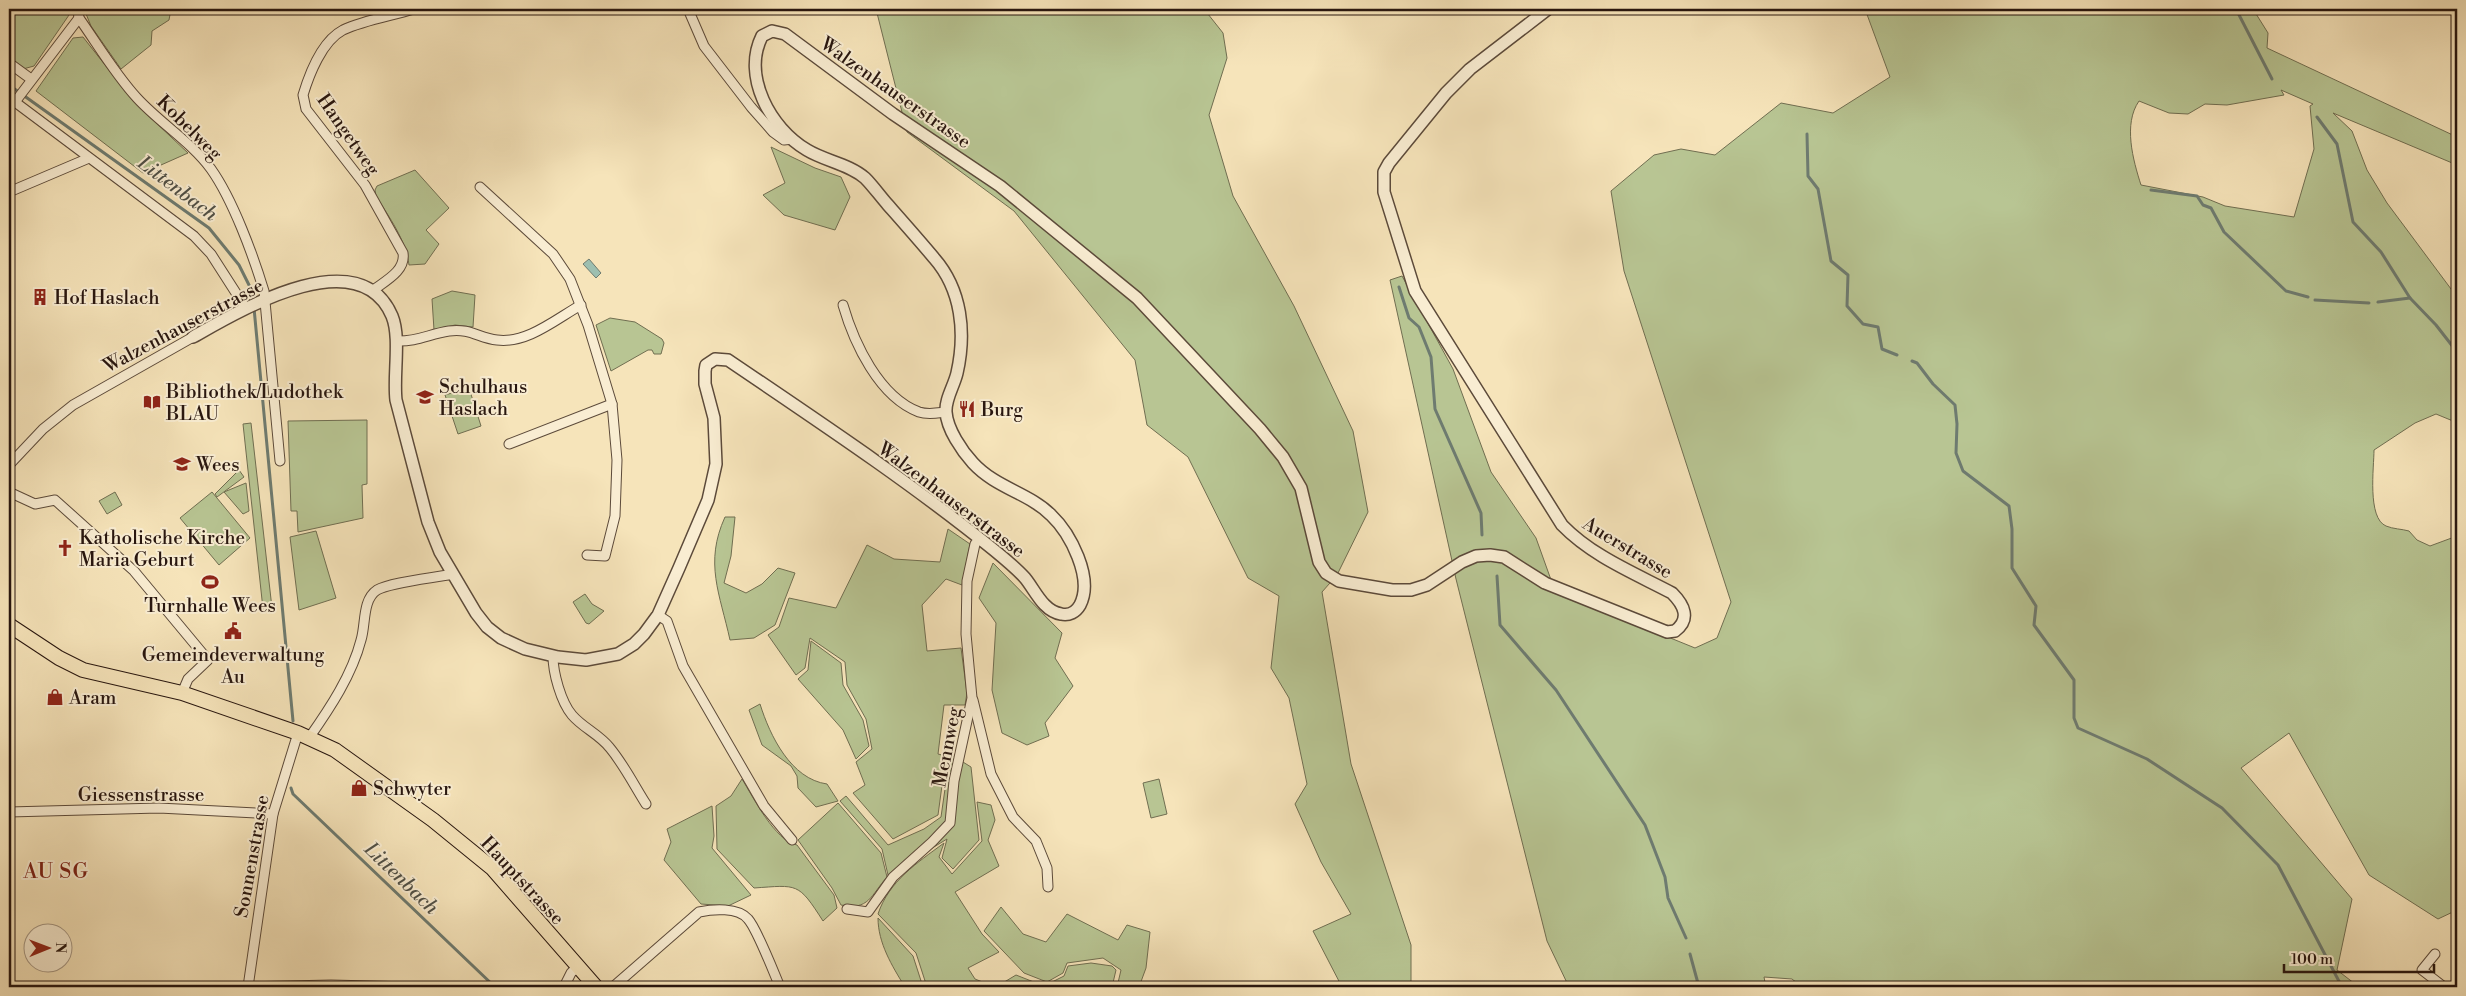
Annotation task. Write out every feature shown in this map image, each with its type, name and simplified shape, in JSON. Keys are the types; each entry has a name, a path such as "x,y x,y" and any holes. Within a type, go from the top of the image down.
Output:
{"main road":[{"name":"Hauptstrasse","path":"9,625 59,658 83,670 182,693 324,743 460,840 492,868 596,987"}],"street":[{"name":"Hangetweg","path":"372,291 401,267 404,260 403,253 365,185 306,109 303,96 311,73 334,36 358,24 414,9"},
{"path":"688,9 704,46 751,107 773,132 784,140 794,139"},
{"name":"Auerstrasse","path":"1326,573 1340,581 1392,590 1411,590 1427,585 1462,562 1476,556 1490,555 1504,557 1545,583 1667,632 1675,631 1680,627 1685,615 1682,603 1672,593 1591,550 1577,541 1562,525 1414,291 1382,184 1389,163 1446,93 1470,69 1548,9"},
{"path":"79,13 14,101 194,236 254,304"},
{"name":"Kobelweg","path":"79,13 136,97 211,170 229,202 256,266 254,304 280,461"},
{"name":"Walzenhauserstrasse","path":"9,464 43,429 74,405 193,337 254,304 290,289 322,282 339,282 372,291 385,304 393,318 396,341 394,379 396,400 428,522 440,552 476,613 487,627 508,641 553,656 586,660 618,654 634,644 658,615 708,500 714,478 717,444 705,371 706,365 715,358 728,360 862,452 979,538 1024,576 1052,611 1064,615 1070,614 1079,607 1083,595 1083,574 1065,533 1051,514 1032,501 990,478 972,462 954,436 948,423 946,412 962,349 962,325 956,294 940,264 864,177 807,150 778,123 762,98 756,79 754,59 756,47 762,36 772,31 785,34 893,114 1000,186 1137,298 1260,429 1283,457 1301,488 1319,562 1326,573"},
{"path":"9,63 28,82"},
{"path":"9,192 89,158"},
{"path":"480,186 554,254 570,279 581,305 607,380 612,404 617,460 615,516 605,556 587,555"},
{"path":"396,341 414,341 448,331 471,331 495,340 510,341 524,338 581,305"},
{"path":"842,305 858,347 886,390 919,412 932,414 946,412"},
{"path":"509,444 612,404"},
{"path":"9,492 36,504 55,500 134,571 208,660 188,679 182,693"},
{"name":"Mennweg","path":"847,909 868,912 893,877 950,823 954,781 972,698 966,634 966,581 975,544 979,538"},
{"name":"Sonnenstrasse","path":"248,987 273,814 304,736 351,671 363,633 367,601 377,590 383,588 452,574"},
{"path":"658,615 667,622 683,666 764,806 792,840"},
{"path":"553,656 553,666 564,701 571,714 601,737 612,750 646,804"},
{"path":"972,698 991,774 1013,816 1036,841 1047,868 1048,886"},
{"name":"Giessenstrasse","path":"9,812 159,808 273,814"},
{"path":"613,987 699,912 711,910 736,912 748,919 780,987"},
{"path":"2435,954 2422,970 2444,987"},
{"path":"564,987 571,973 577,967"},
{"path":"238,987 377,985 411,987"}],"green space":[{"path":"9,9 70,9 69,15 34,66 23,69 9,58"},
{"path":"84,9 171,9 169,20 152,31 151,45 121,69 91,26"},
{"path":"876,9 1204,9 1223,33 1227,58 1209,115 1233,196 1294,306 1353,431 1368,512 1337,575 1322,592 1351,764 1411,945 1411,987 1342,987 1313,931 1351,914 1321,862 1295,804 1307,784 1289,698 1271,668 1279,596 1248,578 1188,457 1147,425 1135,360 1014,211 907,132"},
{"path":"1865,9 2253,9 2268,33 2267,48 2457,137 2457,165 2333,113 2352,131 2367,170 2387,203 2457,297 2457,425 2453,421 2436,414 2415,423 2374,450 2373,491 2376,513 2380,521 2386,526 2409,531 2417,540 2430,546 2457,536 2457,910 2438,919 2369,875 2289,733 2241,768 2352,899 2337,970 2359,987 1802,987 1792,979 1764,977 1766,987 1569,987 1547,941 1456,579 1390,280 1402,276 1453,369 1491,472 1536,538 1555,591 1695,648 1717,638 1731,602 1624,271 1611,191 1654,155 1681,149 1715,155 1781,103 1833,113 1890,77","holes":["2281,90 2313,104 2310,106 2314,149 2294,217 2225,206 2203,197 2141,185 2135,165 2130,131 2131,120 2139,101 2169,113 2188,114 2205,104 2227,105 2284,95"]},
{"path":"83,37 135,103 188,153 143,173 36,91 73,38"},
{"path":"771,147 815,168 841,177 850,197 835,230 784,215 763,195 785,183"},
{"path":"415,170 449,208 426,230 439,244 425,264 409,265 401,238 376,196 375,190 377,186"},
{"path":"452,291 475,295 473,327 455,325 434,330 432,299"},
{"path":"610,318 635,322 662,339 664,343 661,354 654,354 652,350 648,350 611,371 596,325"},
{"path":"469,388 481,426 458,434 445,395"},
{"path":"367,420 367,484 362,485 363,518 298,532 297,511 291,511 288,421"},
{"path":"251,423 272,608 263,609 243,424"},
{"path":"239,470 244,477 217,497 215,494"},
{"path":"246,483 249,511 243,514 224,492"},
{"path":"115,492 122,505 107,514 99,501"},
{"path":"212,492 250,538 219,565 180,518"},
{"path":"725,517 735,517 731,556 724,583 746,593 762,584 778,568 795,573 775,625 754,638 730,640 718,593 715,564 716,549"},
{"path":"948,529 970,544 962,585 946,579 922,605 927,651 961,648 967,693 965,705 944,705 938,754 946,756 938,815 893,839 853,793 865,785 856,762 872,749 866,719 847,685 845,662 810,638 805,668 796,675 768,635 779,627 789,598 836,608 867,545 894,559 940,562"},
{"path":"316,531 336,598 299,610 290,537"},
{"path":"993,563 1062,633 1055,658 1073,686 1045,723 1049,736 1027,745 1002,733 992,690 996,623 979,598"},
{"path":"585,594 592,604 604,611 589,624 586,623 573,602"},
{"path":"811,641 841,663 843,685 863,720 869,746 856,759 843,730 798,679 808,670"},
{"path":"760,704 776,742 784,754 803,774 827,784 838,801 816,807 798,788 797,776 791,766 762,745 749,710"},
{"path":"950,754 971,767 979,840 953,869 942,858 947,839 888,875 882,849 840,801 846,796 888,845 924,829 941,817"},
{"path":"742,779 765,817 781,836 797,845 834,895 837,908 823,921 808,899 796,889 780,886 754,888 717,849 716,806 731,796"},
{"path":"1159,779 1167,814 1151,818 1143,783"},
{"path":"977,802 991,805 995,820 988,840 999,866 955,892 982,934 999,952 968,968 975,979 995,987 927,987 916,953 878,914 883,902 897,882 944,843 939,857 952,874 982,841"},
{"path":"838,803 881,853 887,877 869,900 858,906 841,905 832,888 798,840"},
{"path":"712,806 714,836 712,848 751,895 728,906 701,904 664,860 671,842 667,829"},
{"path":"1001,907 1023,934 1046,942 1067,914 1118,940 1127,925 1150,932 1146,968 1139,987 1117,987 1121,970 1103,958 1067,963 1063,973 1047,982 1024,973 984,931"},
{"path":"878,918 913,956 923,987 905,987 883,945"},
{"path":"1091,963 1112,966 1116,970 1112,987 996,987 1016,975 1044,986 1064,976 1068,966"}],"shaded area":[{"path":"589,259 601,273 596,278 583,264"}],"waterway":[{"path":"2236,9 2272,79"},
{"name":"Littenbach","path":"9,85 209,228 239,265 253,293 254,302"},
{"path":"2317,117 2337,144 2353,222 2381,252 2410,298 2436,325 2457,352"},
{"path":"1807,134 1808,176 1818,189 1831,261 1848,275 1847,306 1863,324 1878,327 1882,349 1897,355"},
{"path":"2151,190 2197,196 2203,205 2211,208 2224,232 2286,291 2308,297"},
{"path":"1399,287 1409,318 1419,327 1431,357 1435,409 1481,513 1482,535"},
{"path":"2378,302 2410,298"},
{"path":"2315,300 2369,303"},
{"name":"Littenbach","path":"254,308 293,721"},
{"path":"1912,361 1917,363 1933,384 1955,405 1957,424 1956,453 1963,471 2009,506 2012,529 2012,568 2036,606 2034,625 2074,680 2074,718 2078,728 2147,759 2222,808 2278,865 2342,987"},
{"path":"1497,576 1500,625 1556,690 1645,825 1665,877 1668,898 1686,938"},
{"name":"Littenbach","path":"291,788 293,794 495,987"},
{"path":"1690,954 1699,987"}],"place":[{"name":"Hof Haslach","path":"40,297"},
{"name":"Schulhaus Haslach","path":"425,397"},
{"name":"Bibliothek/Ludothek BLAU","path":"152,402"},
{"name":"Burg","path":"967,409"},
{"name":"Wees","path":"182,464"},
{"name":"Katholische Kirche Maria Geburt","path":"65,548"},
{"name":"Turnhalle Wees","path":"210,582"},
{"name":"Gemeindeverwaltung Au","path":"233,631"},
{"name":"Aram","path":"55,697"},
{"name":"Schwyter","path":"359,788"}],"district":[{"name":"AU SG","path":"56,871"}]}
